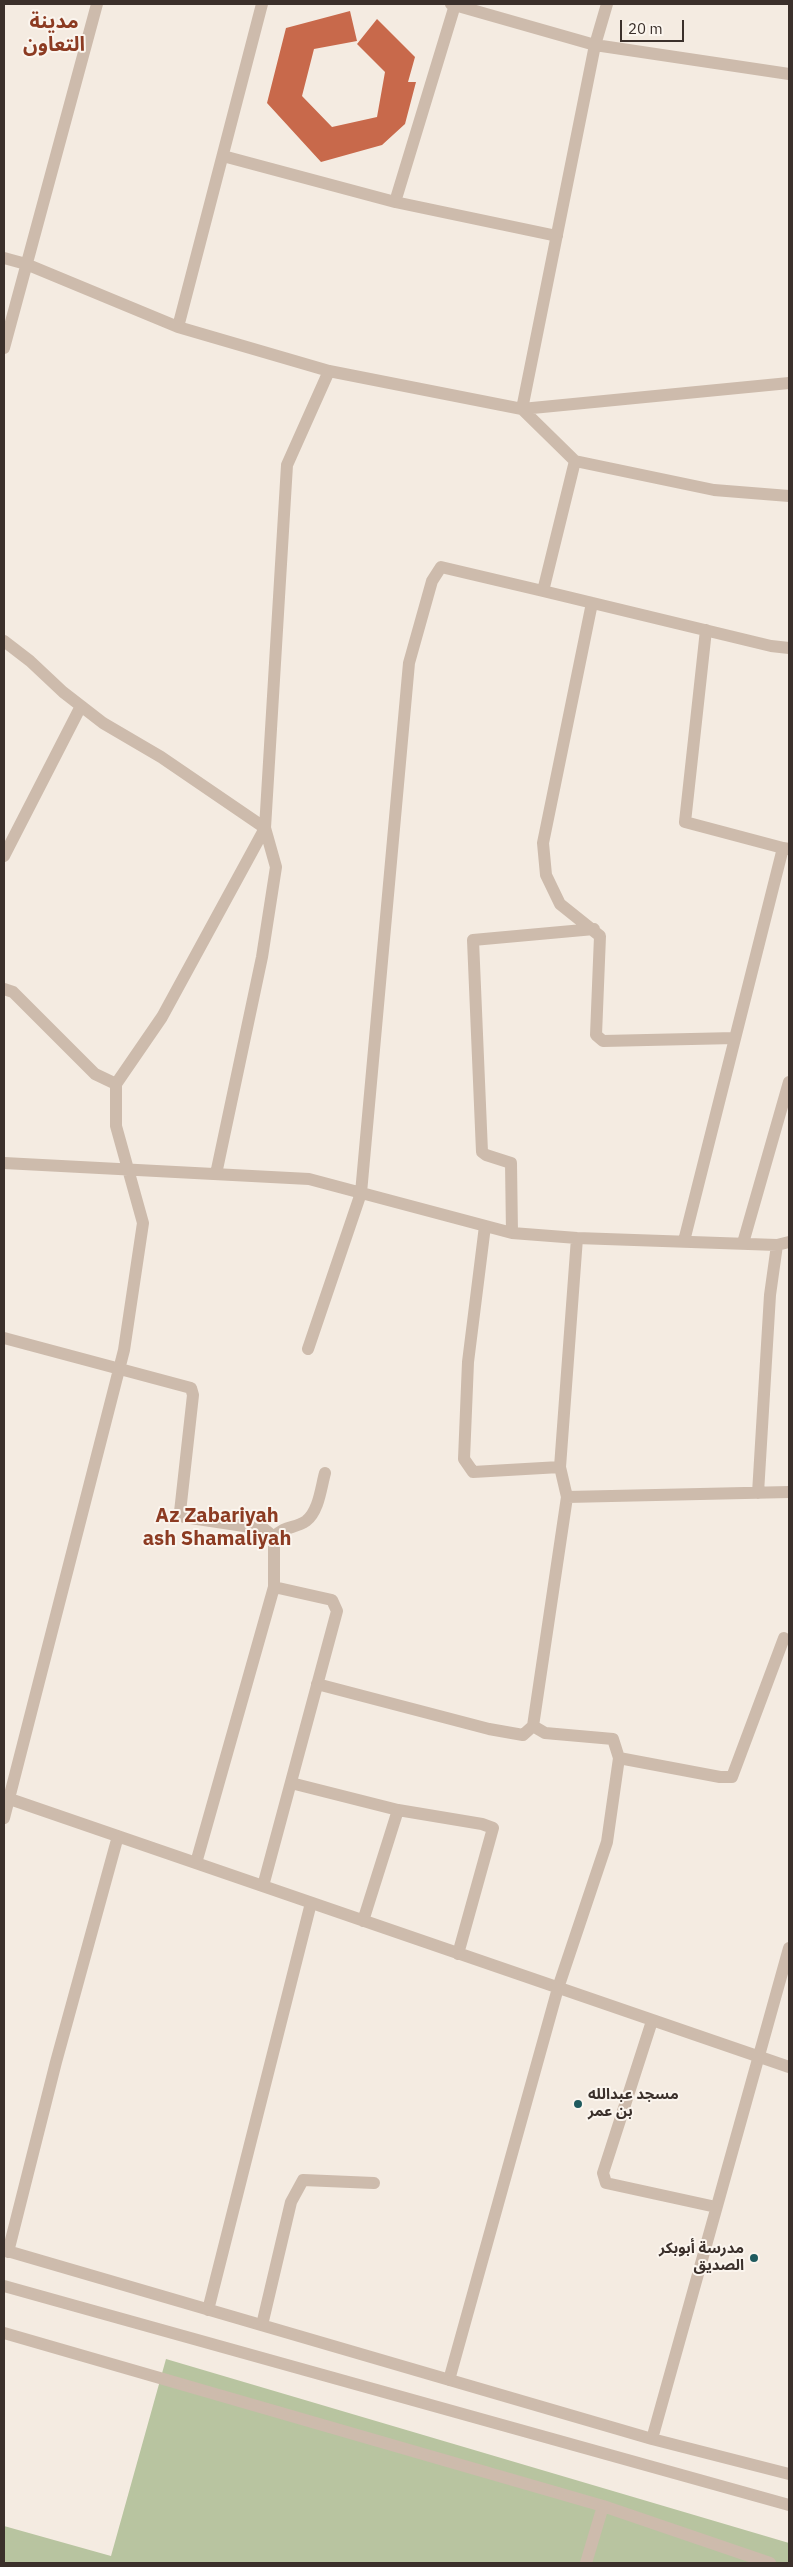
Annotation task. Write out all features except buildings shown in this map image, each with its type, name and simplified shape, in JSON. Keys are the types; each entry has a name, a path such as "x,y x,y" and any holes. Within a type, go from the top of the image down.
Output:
{"street":[{"path":"4,348 96,4"},
{"path":"178,327 262,4"},
{"path":"395,202 453,4 596,46 789,74"},
{"path":"522,409 596,46 607,4"},
{"path":"223,156 395,202 557,236"},
{"path":"4,258 26,264 178,327 329,371 522,409 789,384"},
{"path":"216,1174 262,957 276,867 265,828 287,465 329,371"},
{"path":"522,409 575,461 714,490 789,496"},
{"path":"543,591 575,461"},
{"path":"308,1350 361,1193 409,663 432,581 441,567 771,646 789,648"},
{"path":"592,603 543,843 546,875 560,904 594,929 600,936 596,1035 603,1041 735,1038"},
{"path":"684,1241 735,1038 786,848 685,822 706,630"},
{"path":"4,642 81,706 265,828"},
{"path":"4,856 81,706"},
{"path":"4,1818 7,1798 124,1350 143,1223 116,1126 116,1084 162,1017 265,828"},
{"path":"512,1232 511,1163 482,1152 473,940 594,929"},
{"path":"4,989 13,992 95,1074 116,1084"},
{"path":"743,1243 789,1082"},
{"path":"4,1163 309,1179 512,1232 577,1238 783,1243"},
{"path":"485,1226 468,1362 464,1459 472,1472 560,1467"},
{"path":"317,1684 489,1729 523,1734 533,1726 567,1498 560,1467 577,1238"},
{"path":"783,1243 789,1253"},
{"path":"758,1493 770,1295 783,1243"},
{"path":"4,1338 191,1388 193,1395 180,1512 184,1517 264,1529 274,1537"},
{"path":"196,1863 274,1587 274,1537 282,1529 305,1521 314,1512 325,1472"},
{"path":"567,1498 789,1492"},
{"path":"263,1886 337,1611 332,1600 274,1587"},
{"path":"619,1758 720,1777 732,1777 784,1638"},
{"path":"449,2380 558,1988 607,1842 619,1758 613,1739 545,1733 533,1726"},
{"path":"291,1783 398,1810 482,1824 493,1828 458,1954"},
{"path":"7,1798 757,2058 789,2067"},
{"path":"363,1921 398,1810"},
{"path":"118,1836 6,2251 652,2439 789,2474"},
{"path":"208,2310 311,1903"},
{"path":"652,2439 789,1948"},
{"path":"652,2021 604,2174 606,2183 716,2206"},
{"path":"262,2325 291,2202 303,2180 374,2183"},
{"path":"4,2286 789,2505"},
{"path":"4,2333 603,2506 770,2563"},
{"path":"586,2563 603,2506"}],"green space":[{"path":"166,2359 789,2543 789,2563 4,2563 4,2526 111,2556"}],"place":[{"name":"مسجد عبدالله بن عمر","path":"578,2104"},
{"name":"مدرسة أبوبكر الصديق","path":"754,2258"}],"district":[{"name":"مدينة التعاون","path":"54,34"},
{"name":"Az Zabariyah ash Shamaliyah","path":"217,1528"}]}
